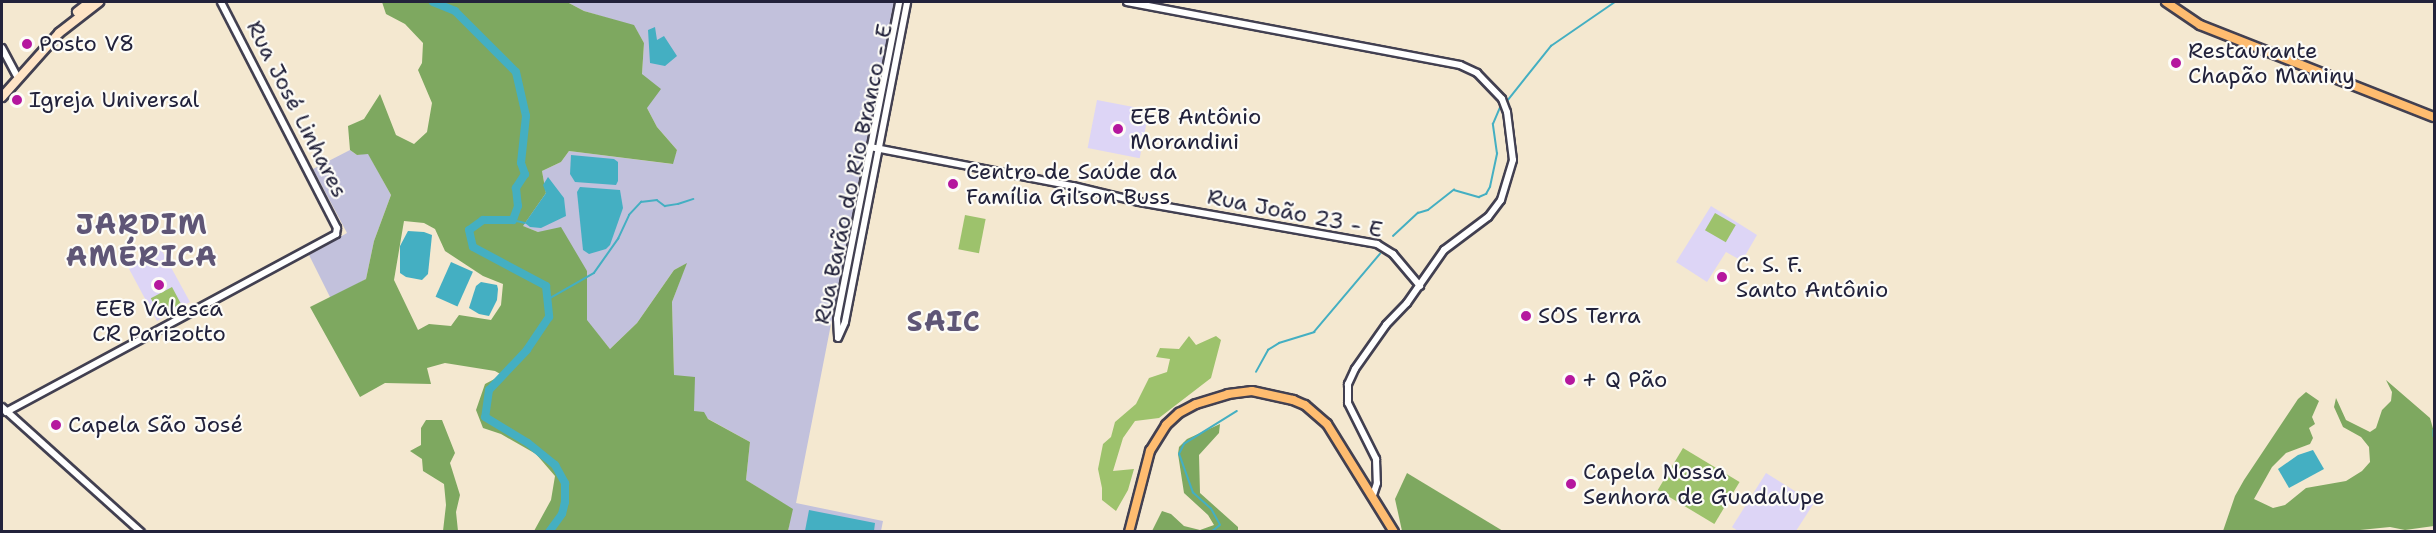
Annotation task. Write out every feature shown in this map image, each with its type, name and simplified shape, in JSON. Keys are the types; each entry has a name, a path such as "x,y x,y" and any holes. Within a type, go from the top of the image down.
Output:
{"main road":[{"path":"2,91 57,30 90,2"},
{"path":"2,97 59,33 99,2"},
{"path":"2166,2 2193,21 2434,115"},
{"path":"2175,2 2195,17 2235,37"},
{"path":"1129,531 1146,463 1156,439 1179,413 1196,404 1228,394 1252,391 1271,393 1305,405 1328,424 1394,531"}],"street":[{"name":"Rua José Linhares","path":"4,410 336,234 338,228 220,2"},
{"path":"1127,2 1460,65 1477,73 1502,99 1507,112 1513,160 1508,182 1494,211 1444,250 1420,286 1386,325 1355,369 1347,386 1348,403 1376,459 1377,483 1373,495"},
{"path":"898,3 907,4"},
{"name":"Rua Barão do Rio Branco - E","path":"898,3 837,319 838,338 845,322 907,4"},
{"path":"2,48 16,74"},
{"path":"881,92 889,94"},
{"name":"Rua João 23 - E","path":"870,147 1007,173 1139,202 1377,244 1394,254 1420,286"},
{"path":"4,410 141,531"}],"shaded area":[{"path":"567,2 894,2 796,503 883,521 881,531 788,531 792,509 746,480 750,442 694,411 674,375 672,302 686,264 674,270 637,323 610,349 586,320 587,271 538,232 522,226 546,193 542,171 561,162 569,151 672,164 677,150 657,127 647,108 642,74 644,43 634,26 584,11"},
{"name":"EEB Antônio Morandini","path":"1097,100 1149,110 1140,158 1088,148"},
{"path":"350,150 357,155 368,153 391,195 374,241 366,279 331,299 309,255 347,233 313,169"},
{"path":"1711,206 1757,235 1742,261 1726,252 1707,282 1676,262"},
{"name":"EEB Valesca CR Parizotto","path":"161,249 190,302 157,321 128,267 137,262 139,264"},
{"path":"1766,473 1814,503 1796,531 1738,531 1732,527"}],"green space":[{"path":"382,2 567,2 584,11 634,25 644,43 642,74 661,89 647,108 657,127 677,150 673,164 569,151 561,162 542,171 546,193 523,226 538,232 561,227 587,271 587,320 610,349 637,323 674,270 687,263 672,302 674,375 695,377 694,411 704,412 708,419 750,442 746,480 793,509 788,531 534,531 551,500 555,476 536,454 501,434 483,428 476,410 485,384 502,375 495,371 445,363 427,368 431,384 385,383 360,397 310,307 366,279 374,241 391,195 368,154 357,155 350,150 348,126 364,119 380,94 396,135 414,144 427,132 432,103 418,70 422,63 423,43 405,24 386,14","holes":["404,221 424,223 435,229 445,251 483,276 503,284 501,305 491,320 459,315 451,326 429,324 418,330 394,280"]},
{"path":"1715,213 1736,225 1726,242 1705,230"},
{"path":"965,215 986,219 979,253 958,249"},
{"path":"172,287 181,304 160,315 151,298"},
{"path":"1189,336 1196,345 1216,336 1221,340 1211,378 1159,418 1135,421 1123,438 1113,471 1134,469 1128,490 1116,511 1102,500 1098,469 1103,444 1111,437 1115,422 1136,404 1149,378 1167,372 1170,359 1156,357 1160,348 1179,349"},
{"path":"2386,380 2430,418 2434,432 2434,526 2405,530 2390,527 2340,532 2223,531 2235,496 2244,480 2298,399 2306,392 2319,401 2312,417 2315,424 2309,428 2313,438 2310,444 2286,453 2272,467 2254,499 2273,508 2285,505 2306,488 2346,481 2362,471 2370,462 2369,447 2361,437 2343,427 2334,407 2336,398 2346,420 2370,432 2376,428 2382,410 2391,401 2392,392"},
{"path":"426,420 442,420 455,453 450,463 460,495 456,512 458,531 443,531 446,505 444,484 423,471 422,459 410,451 421,445 421,428"},
{"path":"1220,424 1219,433 1199,455 1200,493 1238,527 1238,531 1152,531 1162,511 1171,514 1184,526 1200,530 1214,525 1208,515 1184,493 1178,454 1179,447 1187,439"},
{"path":"1683,448 1740,482 1714,524 1658,490"},
{"path":"1407,473 1503,531 1402,531 1395,499"}],"water":[{"path":"655,27 657,40 664,36 677,56 665,66 650,63 648,30"},
{"path":"571,155 614,159 618,162 616,185 575,182 570,174"},
{"path":"548,177 564,198 566,216 541,228 530,227 525,223 546,193 543,185"},
{"path":"580,187 620,190 623,208 610,245 606,249 589,254 583,250 577,192"},
{"path":"408,231 432,235 428,274 422,280 406,277 400,273 400,246"},
{"path":"451,262 473,272 457,306 436,297"},
{"path":"481,282 497,285 498,289 497,300 489,316 479,314 469,308 476,286"},
{"path":"2313,450 2324,469 2289,488 2278,469 2298,455"},
{"path":"809,510 875,523 874,531 805,531"}],"waterway":[{"path":"433,2 455,11 516,72 526,116 521,163 525,174 516,188 518,206 513,220 483,220 469,230 473,247 546,286 549,317 527,350 489,390 485,417 528,443 555,465 565,483 565,502 562,514 549,532"},
{"path":"1508,100 1551,46 1615,2"},
{"path":"1393,236 1418,213 1428,210 1454,190 1479,197 1486,194 1490,187 1497,154 1493,124 1501,105"},
{"path":"547,300 594,273 618,239 629,215 641,202 657,200 665,206 693,199"},
{"path":"513,220 525,223"},
{"path":"1256,372 1268,350 1279,343 1314,332 1380,254"},
{"path":"1211,532 1220,525 1211,509 1193,493 1179,454 1184,444 1237,411"},
{"path":"2434,430 2434,436"}],"place":[{"name":"Posto V8","path":"27,44"},
{"name":"Restaurante Chapão Maniny","path":"2176,63"},
{"name":"Igreja Universal","path":"17,100"},
{"name":"EEB Antônio Morandini","path":"1118,129"},
{"name":"Centro de Saúde da Família Gilson Buss","path":"953,184"},
{"name":"C. S. F. Santo Antônio","path":"1722,277"},
{"name":"EEB Valesca CR Parizotto","path":"159,285"},
{"name":"SOS Terra","path":"1526,316"},
{"name":"+ Q Pão","path":"1570,380"},
{"name":"Capela São José","path":"56,425"},
{"name":"Capela Nossa Senhora de Guadalupe","path":"1571,484"}],"district":[{"name":"JARDIM AMÉRICA","path":"142,240"},
{"name":"SAIC","path":"944,321"}]}
